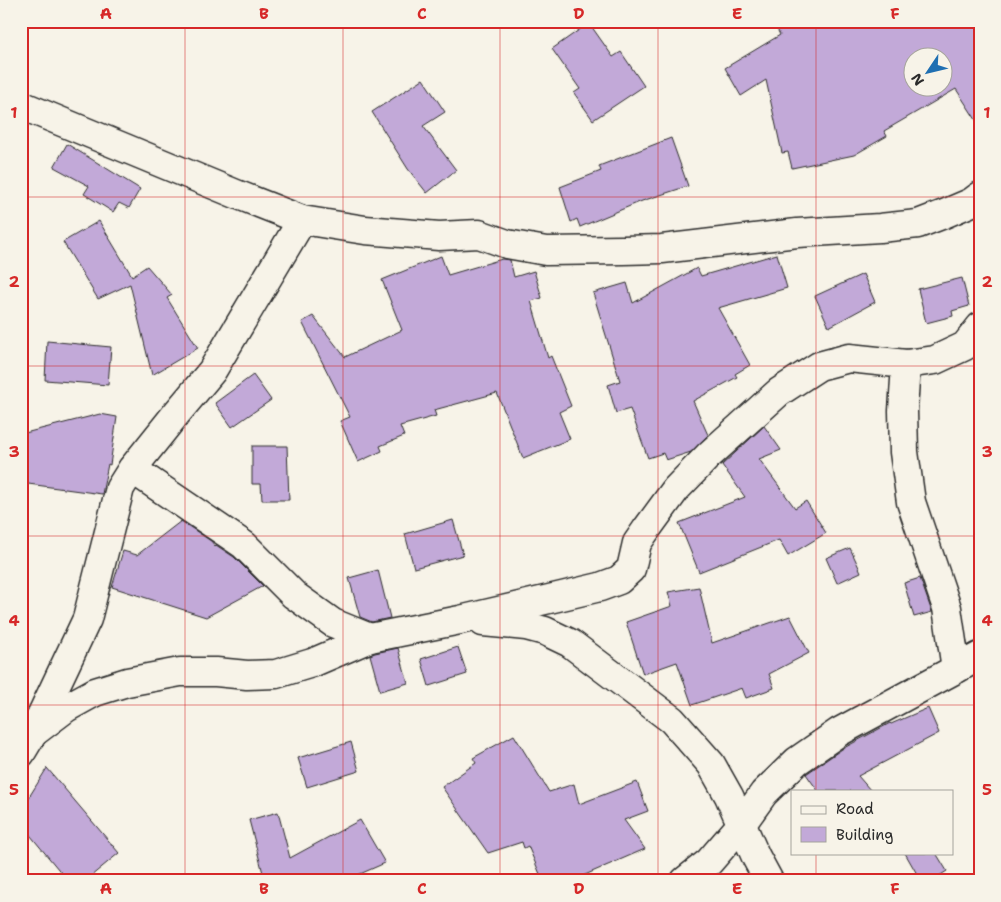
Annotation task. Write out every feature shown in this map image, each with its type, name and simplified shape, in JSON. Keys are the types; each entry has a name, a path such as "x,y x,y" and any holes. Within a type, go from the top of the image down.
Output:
{"street":[{"path":"21,105 302,220 365,230 439,236 479,234 507,244 546,251 662,248 797,233 918,224 972,202 980,196"},
{"path":"27,743 87,619 120,488 132,469 212,371 302,220"},
{"path":"27,743 66,708 96,692 127,682 180,672 216,672 247,675 276,674 312,662 370,638 460,620 600,587 620,580 631,569 638,543 676,489 709,454 779,392 820,366 849,358 906,364 936,360 965,346 980,327"},
{"path":"685,881 709,862 741,826 764,793 797,762 840,732 968,662 947,608 911,502 904,452 903,411 906,364"},
{"path":"132,469 244,545 294,595 333,623 370,638"},
{"path":"460,620 526,626 570,643 672,720 712,764 769,881"}],"building":[{"path":"773,21 980,21 980,126 956,89 954,90 954,48 904,48 904,98 941,98 884,131 887,136 854,155 792,168 788,152 782,153 766,80 741,96 725,68 780,35"},
{"path":"589,23 613,57 621,52 644,86 593,120 574,93 580,89 552,49"},
{"path":"423,79 445,112 423,126 456,170 427,193 408,169 372,112"},
{"path":"671,138 688,186 642,201 580,227 577,219 571,222 560,187 601,171 599,166"},
{"path":"67,144 140,189 129,208 119,203 113,212 84,194 89,186 54,167"},
{"path":"99,221 132,276 147,266 172,295 167,298 198,348 152,375 130,284 98,299 63,242"},
{"path":"777,254 787,288 718,308 750,365 735,374 737,377 693,401 708,435 691,452 666,460 663,453 648,458 630,409 616,413 608,385 620,381 593,293 627,283 633,303 697,268 701,276"},
{"path":"441,256 448,275 502,259 510,260 514,277 534,271 542,298 531,301 548,358 551,356 571,406 559,412 570,439 523,458 497,393 434,410 436,416 400,426 404,436 380,446 382,451 358,462 340,421 350,417 302,322 313,316 345,357 402,330 382,280"},
{"path":"863,274 875,302 829,327 815,296"},
{"path":"962,278 969,306 952,311 953,316 926,323 918,289"},
{"path":"47,341 111,347 108,385 45,380"},
{"path":"253,375 271,400 232,427 215,403"},
{"path":"100,414 117,417 110,465 108,464 102,494 21,483 21,434"},
{"path":"764,426 781,450 759,459 795,508 806,501 826,533 788,556 779,540 699,572 679,523 745,497 722,465"},
{"path":"252,446 287,446 289,500 262,500 261,484 252,484"},
{"path":"453,520 463,555 414,568 405,534"},
{"path":"181,521 211,541 215,546 234,557 263,586 206,617 112,587 123,551 137,555"},
{"path":"850,548 861,572 837,583 826,558"},
{"path":"378,570 390,618 372,622 360,617 349,578"},
{"path":"920,578 932,612 914,617 904,583"},
{"path":"699,587 712,643 790,616 809,653 769,674 774,688 746,698 742,688 692,705 677,662 643,674 626,622 672,606 668,592"},
{"path":"458,647 467,674 429,686 421,659"},
{"path":"398,648 408,683 380,691 370,655"},
{"path":"928,708 939,733 858,776 870,790 817,790 806,774 842,749"},
{"path":"514,735 549,792 574,784 579,804 637,782 648,811 624,820 645,849 571,881 543,881 528,846 524,848 522,842 488,853 442,787 476,763 473,758"},
{"path":"351,742 359,771 307,787 298,758"},
{"path":"47,768 119,853 85,881 68,881 21,824 21,810"},
{"path":"278,812 290,858 360,820 385,863 344,881 249,881 263,873 249,820"},
{"path":"906,854 937,854 947,871 931,881 921,881"}]}
